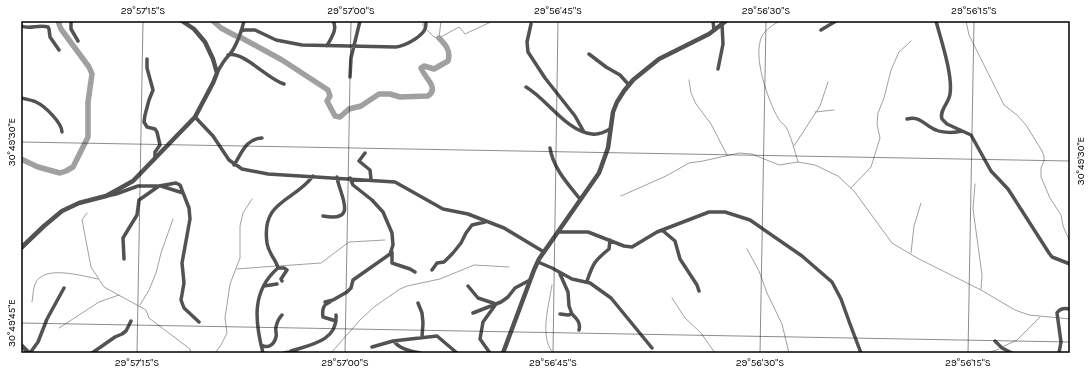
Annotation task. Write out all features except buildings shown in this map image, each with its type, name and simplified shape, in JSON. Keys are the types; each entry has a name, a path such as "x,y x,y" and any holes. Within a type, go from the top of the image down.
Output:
{"street":[{"path":"71,21 71,29 78,41"},
{"path":"182,21 194,29 205,42 213,58 217,73"},
{"path":"240,21 242,29"},
{"path":"106,196 133,181 195,117 222,62 232,51 244,21"},
{"path":"327,46 334,32 335,25 333,21"},
{"path":"350,77 354,46 360,21"},
{"path":"242,29 253,30 281,42 302,45 400,47 407,44 422,33 426,27 426,21"},
{"path":"713,21 714,30"},
{"path":"821,30 836,21"},
{"path":"936,21 947,64 950,88 949,99 943,109 941,117 947,124 962,130 974,138 991,171 1008,189 1052,257 1070,264"},
{"path":"503,353 538,262 599,172 608,148 613,112 617,102 629,85 646,69 724,23"},
{"path":"718,69 723,44 724,23"},
{"path":"531,24 527,42 528,52 545,78 575,116 584,132"},
{"path":"21,26 30,28 42,26 48,27 50,37 59,50"},
{"path":"228,55 232,54 240,57 258,67 271,78 284,84"},
{"path":"589,54 606,67 620,75 629,85"},
{"path":"147,59 147,68 153,90 144,122 147,127 155,129 158,134 160,144 155,152 155,158"},
{"path":"526,87 568,122 584,132 597,134 610,129"},
{"path":"21,98 36,102 43,106 60,124 62,132"},
{"path":"195,117 213,136 229,160 234,165 242,169 260,173 398,182 443,209 468,214 504,228 544,252"},
{"path":"907,119 914,118 920,120 940,131 953,132 962,130"},
{"path":"234,165 247,144 253,139 262,138"},
{"path":"550,148 560,174 580,200"},
{"path":"365,153 359,161 370,170 371,180"},
{"path":"278,268 269,253 267,245 267,225 271,214 280,202 298,191 313,176"},
{"path":"323,216 338,217 344,212 344,199 338,186 337,178"},
{"path":"350,178 353,185 378,205 386,217 393,238 392,263 416,272"},
{"path":"22,247 62,211 79,203 116,194 138,186 159,186 176,183 180,185 189,208 190,219 182,263 184,283 181,300 184,308 199,322"},
{"path":"159,186 183,193"},
{"path":"124,259 123,238 137,215 139,200 159,186"},
{"path":"558,232 588,232 624,246 632,247 662,230 709,212 725,212 750,220 802,256 832,282 842,299 861,353"},
{"path":"432,270 437,264 444,262 461,244 472,225 486,221"},
{"path":"662,230 675,241 680,259 698,285 699,291"},
{"path":"587,282 592,264 599,256 609,249 610,240"},
{"path":"336,321 323,317 323,309 325,305 350,290 353,280 389,255 392,251"},
{"path":"538,262 572,279 587,282 611,298 652,348"},
{"path":"278,268 284,268 287,270 281,279 282,281"},
{"path":"263,353 257,332 258,297 264,286 278,268"},
{"path":"560,273 568,292 572,314 579,322 579,330"},
{"path":"473,313 505,300 515,288 530,280"},
{"path":"264,286 277,284"},
{"path":"468,286 478,298 496,304"},
{"path":"21,345 29,353 38,342 44,326 64,288"},
{"path":"325,302 332,300"},
{"path":"418,303 422,313 422,338"},
{"path":"490,353 480,339 484,322 496,304"},
{"path":"1059,353 1060,342 1057,313 1062,308 1070,309"},
{"path":"560,314 572,314"},
{"path":"261,345 266,347 272,344 276,337 275,329 278,320 282,315"},
{"path":"284,353 322,341 332,332 336,321 336,315"},
{"path":"92,353 126,331 131,321"},
{"path":"372,347 394,341 438,336 457,353"},
{"path":"394,341 396,344 404,348 420,353"},
{"path":"996,341 1002,348 1012,353"},
{"path":"291,351 297,353"}],"waterway":[{"path":"21,159 38,167 60,173 73,167 88,137 88,102 92,74 89,67 61,29 58,21"},
{"path":"213,21 221,28 236,36"},
{"path":"423,21 423,26"},
{"path":"439,38 441,21"},
{"path":"427,30 434,37 439,38 459,27 465,34 493,21"},
{"path":"780,21 767,29 762,36 759,45 760,66 762,78 770,100 779,119 788,131 798,162"},
{"path":"966,21 969,35 1004,105 1017,115 1026,125 1042,151 1044,161 1041,168 1041,177 1050,198 1061,215 1063,226 1070,242"},
{"path":"240,37 282,60 328,90 330,96 327,101 335,116 340,117 349,109 361,106 379,94 390,94 400,97 428,96 431,93 432,86 421,68 424,66 434,69 448,61 449,57 447,48 439,38"},
{"path":"851,188 871,167 880,138 877,124 878,113 884,98 891,70 899,52 911,41"},
{"path":"689,80 691,93 696,104 711,124 727,155"},
{"path":"794,146 820,106 828,82"},
{"path":"815,112 834,110"},
{"path":"621,196 666,176 689,163 739,153 752,154 779,165 798,162 815,165 838,176 854,191 892,243 917,258 981,290 1015,310 1029,315 1070,319"},
{"path":"975,184 973,209 982,275 981,289"},
{"path":"215,353 227,333 225,318 230,284 240,258 240,226 243,213 252,199"},
{"path":"911,253 914,226 921,203"},
{"path":"87,213 82,220 91,267 104,287 146,310 149,318 190,349 191,353"},
{"path":"140,305 149,290 156,273 161,253 173,219"},
{"path":"279,266 321,263 349,242 385,240"},
{"path":"747,249 759,271 767,293 782,324 789,353"},
{"path":"331,353 360,320 374,307 400,289 407,286 440,279 474,265 509,267"},
{"path":"237,269 276,266"},
{"path":"32,302 35,284 39,278 46,274 64,273 98,279"},
{"path":"552,285 547,311 546,330 549,346 553,353"},
{"path":"59,328 99,302 119,295"},
{"path":"672,298 685,318 701,333 715,353"},
{"path":"1002,347 1017,340 1040,317"},
{"path":"987,353 999,349"}]}
